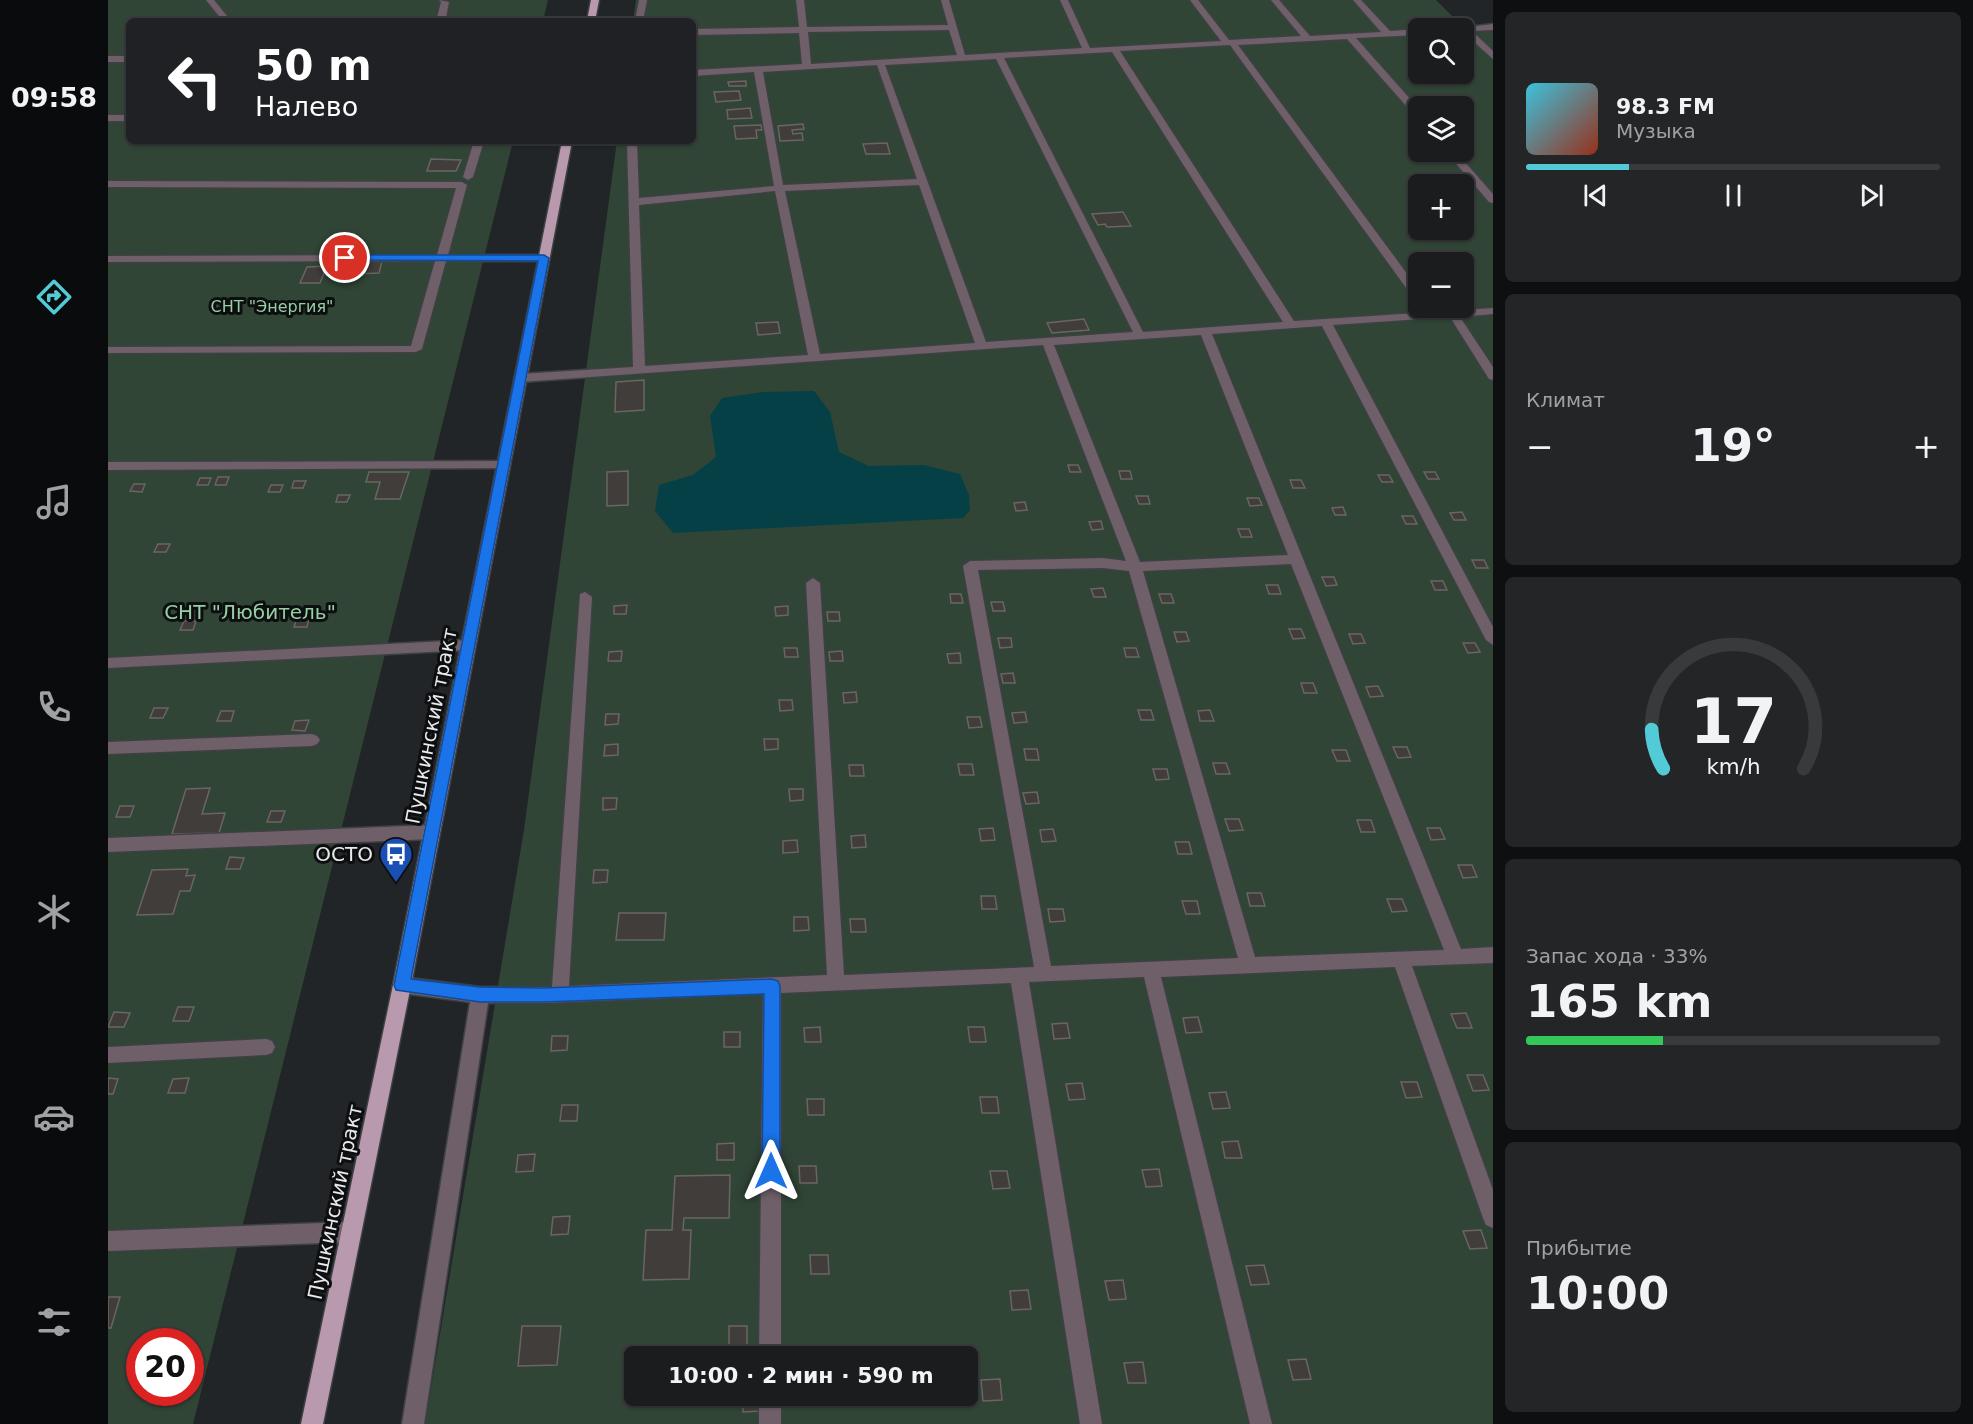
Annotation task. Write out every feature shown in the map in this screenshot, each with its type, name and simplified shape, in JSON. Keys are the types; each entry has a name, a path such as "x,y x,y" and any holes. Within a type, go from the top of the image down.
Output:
{"main road":[{"path":"592,18 595,0"},
{"name":"Пушкинский тракт","path":"312,1424 402,985 566,144"}],"street":[{"path":"210,0 225,18"},
{"path":"441,18 445,2 443,0"},
{"path":"640,18 643,0"},
{"path":"800,0 807,66"},
{"path":"945,0 962,58"},
{"path":"1064,0 1086,51"},
{"path":"1194,0 1229,43 1408,283"},
{"path":"1275,0 1307,38"},
{"path":"1357,0 1388,34"},
{"path":"696,32 953,27"},
{"path":"1474,28 1493,27"},
{"path":"696,73 1408,33"},
{"path":"1349,36 1408,103"},
{"path":"1474,38 1493,56"},
{"path":"1113,49 1291,325"},
{"path":"999,56 1140,336"},
{"path":"108,59 126,59"},
{"path":"880,62 982,346"},
{"path":"758,69 779,188 815,358"},
{"path":"108,118 126,118"},
{"path":"468,177 478,144"},
{"path":"632,144 639,370"},
{"path":"1460,162 1493,200"},
{"path":"634,201 779,188 923,182"},
{"path":"108,184 462,185 416,350 108,350"},
{"path":"108,259 440,258 462,260 544,258"},
{"path":"1474,312 1493,311"},
{"path":"520,378 1326,323 1408,314"},
{"path":"1456,318 1493,376"},
{"path":"1326,323 1493,640"},
{"path":"1205,331 1455,956"},
{"path":"1047,342 1135,567 1249,966"},
{"path":"108,466 504,465"},
{"path":"1044,975 970,566 1102,563 1135,567 1296,559"},
{"path":"813,583 836,984"},
{"path":"560,994 585,597"},
{"path":"108,663 468,645"},
{"path":"108,748 312,740"},
{"path":"108,845 432,832"},
{"path":"402,985 480,995 560,994 1493,955"},
{"path":"1401,959 1493,1218"},
{"path":"1151,970 1261,1424"},
{"path":"1019,976 1091,1424"},
{"path":"770,1346 772,986"},
{"path":"413,1424 480,995"},
{"path":"108,1055 266,1047"},
{"path":"108,1241 350,1232"},
{"path":"770,1406 770,1424"}],"green space":[{"path":"108,0 548,0 544,18 126,18 126,144 512,144 204,1380 204,1328 126,1328 126,1406 197,1406 193,1424 108,1424"},
{"path":"636,0 1436,0 1454,18 1408,18 1408,84 1474,84 1474,29 1493,28 1493,1424 425,1424 524,830 617,144 696,144 696,18 633,18"}],"water":[{"path":"814,391 830,412 839,452 869,466 924,465 960,474 969,495 970,510 963,518 673,533 655,511 659,485 693,475 716,457 710,416 722,398 763,392"}],"building":[{"path":"746,81 746,86 729,86 728,82"},
{"path":"739,91 741,100 716,102 714,92"},
{"path":"750,108 752,118 728,119 727,110"},
{"path":"803,124 804,129 792,130 793,134 802,133 803,140 780,141 778,126"},
{"path":"761,125 762,130 756,130 757,138 736,139 734,126"},
{"path":"887,143 890,154 866,154 863,144"},
{"path":"431,159 461,160 456,171 427,171"},
{"path":"1123,212 1131,226 1098,225 1092,214"},
{"path":"382,261 379,273 352,274 355,262"},
{"path":"327,266 320,283 300,283 307,267"},
{"path":"1084,319 1089,330 1052,333 1047,323"},
{"path":"778,322 780,333 758,335 756,323"},
{"path":"644,380 644,410 615,412 616,382"},
{"path":"1068,465 1078,465 1081,472 1070,472"},
{"path":"628,471 628,505 607,506 607,472"},
{"path":"1119,471 1130,471 1132,479 1121,479"},
{"path":"369,472 409,472 400,499 375,499 380,482 366,482"},
{"path":"1424,472 1435,472 1439,479 1428,479"},
{"path":"1378,475 1389,475 1393,482 1382,482"},
{"path":"218,477 229,477 226,485 215,485"},
{"path":"200,478 211,478 208,485 197,485"},
{"path":"1290,480 1301,480 1305,488 1293,488"},
{"path":"294,481 306,481 303,488 292,488"},
{"path":"134,484 145,484 142,492 130,491"},
{"path":"271,485 283,485 280,492 268,492"},
{"path":"338,495 350,495 347,502 336,502"},
{"path":"1136,496 1148,496 1150,504 1139,504"},
{"path":"1247,498 1259,498 1262,505 1250,506"},
{"path":"1025,502 1027,510 1016,511 1014,503"},
{"path":"1343,507 1346,515 1335,515 1332,508"},
{"path":"1462,512 1466,520 1454,520 1450,513"},
{"path":"1402,516 1413,516 1417,524 1406,524"},
{"path":"1101,521 1103,529 1092,530 1089,522"},
{"path":"1238,529 1249,529 1252,537 1241,537"},
{"path":"158,544 170,544 166,552 154,552"},
{"path":"1472,560 1484,560 1488,568 1476,568"},
{"path":"1322,577 1334,577 1337,585 1326,586"},
{"path":"1431,581 1443,581 1447,590 1435,590"},
{"path":"1266,585 1278,585 1281,594 1269,594"},
{"path":"1103,588 1106,597 1094,597 1091,589"},
{"path":"950,594 961,594 963,603 951,603"},
{"path":"1159,594 1171,594 1174,603 1162,603"},
{"path":"991,602 1003,602 1005,611 993,611"},
{"path":"627,605 626,614 614,614 614,606"},
{"path":"788,606 788,615 776,616 775,607"},
{"path":"827,612 839,612 840,621 828,621"},
{"path":"297,618 309,618 307,627 294,627"},
{"path":"184,621 196,621 193,630 180,630"},
{"path":"1289,629 1301,629 1305,638 1293,639"},
{"path":"1174,632 1186,632 1189,641 1177,642"},
{"path":"1349,634 1361,634 1365,643 1353,644"},
{"path":"998,638 1011,638 1012,647 1000,648"},
{"path":"1463,643 1475,643 1480,652 1468,653"},
{"path":"784,648 797,648 798,657 785,657"},
{"path":"1124,648 1136,648 1139,657 1126,657"},
{"path":"622,651 621,661 608,661 609,652"},
{"path":"842,651 843,661 830,661 829,652"},
{"path":"960,653 961,663 949,663 947,654"},
{"path":"1013,673 1015,683 1003,683 1001,674"},
{"path":"1301,683 1313,683 1317,693 1304,693"},
{"path":"1378,686 1383,696 1370,697 1366,687"},
{"path":"856,692 857,702 844,703 843,693"},
{"path":"779,700 792,700 793,710 780,711"},
{"path":"154,708 168,708 163,718 150,718"},
{"path":"1138,710 1151,710 1154,720 1141,720"},
{"path":"1210,710 1214,721 1200,721 1198,711"},
{"path":"221,711 234,711 231,721 217,721"},
{"path":"1025,712 1027,722 1014,723 1012,713"},
{"path":"606,714 619,714 618,724 605,725"},
{"path":"967,717 980,717 982,727 969,728"},
{"path":"309,720 305,731 292,730 295,721"},
{"path":"764,739 778,739 778,749 765,750"},
{"path":"618,744 618,755 604,756 605,745"},
{"path":"1393,747 1407,747 1411,757 1398,758"},
{"path":"1024,749 1037,749 1039,760 1026,760"},
{"path":"1332,750 1346,750 1350,761 1337,761"},
{"path":"1213,763 1226,763 1230,774 1216,774"},
{"path":"958,764 972,764 974,775 960,775"},
{"path":"849,765 863,765 864,776 850,776"},
{"path":"1153,769 1167,769 1169,779 1156,780"},
{"path":"210,788 202,814 225,813 219,833 172,834 186,789"},
{"path":"789,789 803,789 803,800 790,801"},
{"path":"1037,792 1039,803 1026,804 1023,793"},
{"path":"603,798 617,798 616,809 603,810"},
{"path":"120,806 134,806 130,817 116,817"},
{"path":"271,811 285,811 281,822 267,822"},
{"path":"1225,819 1239,819 1243,830 1229,831"},
{"path":"1357,820 1371,820 1375,832 1361,832"},
{"path":"993,828 995,840 981,841 979,829"},
{"path":"1427,828 1440,828 1445,839 1431,840"},
{"path":"1053,829 1056,841 1042,842 1040,830"},
{"path":"865,835 866,847 852,848 851,836"},
{"path":"797,840 798,852 783,853 783,841"},
{"path":"1175,842 1189,842 1192,854 1178,854"},
{"path":"230,857 244,858 240,869 226,869"},
{"path":"1458,865 1472,865 1477,877 1463,878"},
{"path":"188,869 186,876 195,875 190,891 180,891 173,914 137,915 152,870"},
{"path":"594,870 608,870 607,882 593,883"},
{"path":"1247,893 1261,893 1265,906 1250,906"},
{"path":"981,896 995,896 997,909 982,909"},
{"path":"1387,899 1402,899 1407,911 1392,912"},
{"path":"1182,901 1197,901 1200,914 1186,914"},
{"path":"1048,909 1063,909 1065,921 1050,922"},
{"path":"619,913 666,913 664,940 616,940"},
{"path":"794,917 808,917 809,930 794,931"},
{"path":"850,919 865,919 866,932 851,932"},
{"path":"178,1007 194,1007 189,1021 173,1021"},
{"path":"114,1012 130,1013 124,1027 108,1027"},
{"path":"1466,1013 1472,1028 1457,1028 1451,1014"},
{"path":"1198,1017 1202,1032 1186,1033 1183,1018"},
{"path":"1067,1023 1070,1038 1054,1039 1052,1024"},
{"path":"820,1027 821,1042 805,1042 804,1028"},
{"path":"968,1027 984,1027 986,1042 970,1042"},
{"path":"724,1032 740,1032 740,1047 724,1047"},
{"path":"552,1036 568,1036 567,1050 551,1051"},
{"path":"1467,1075 1483,1075 1489,1090 1473,1091"},
{"path":"108,1078 118,1079 113,1094 108,1094"},
{"path":"189,1078 185,1093 168,1093 173,1079"},
{"path":"1401,1082 1417,1082 1422,1097 1406,1098"},
{"path":"1082,1083 1085,1099 1069,1100 1066,1084"},
{"path":"1226,1092 1230,1108 1213,1109 1209,1093"},
{"path":"980,1097 997,1097 999,1113 982,1113"},
{"path":"807,1099 824,1099 824,1115 808,1115"},
{"path":"562,1105 578,1105 577,1121 560,1121"},
{"path":"1238,1141 1242,1158 1225,1158 1222,1142"},
{"path":"734,1143 734,1160 717,1160 717,1144"},
{"path":"535,1154 533,1171 516,1172 518,1155"},
{"path":"799,1166 816,1166 817,1183 800,1183"},
{"path":"1159,1169 1162,1186 1146,1187 1142,1170"},
{"path":"990,1171 1007,1171 1010,1188 993,1189"},
{"path":"730,1175 729,1218 684,1218 683,1230 691,1230 689,1279 643,1280 646,1230 672,1230 675,1176"},
{"path":"570,1216 568,1234 551,1235 553,1217"},
{"path":"1481,1230 1487,1248 1470,1249 1463,1231"},
{"path":"810,1255 828,1255 829,1274 811,1274"},
{"path":"1264,1265 1269,1284 1251,1285 1246,1266"},
{"path":"1123,1280 1126,1299 1109,1300 1105,1281"},
{"path":"1028,1290 1031,1309 1012,1310 1010,1291"},
{"path":"108,1297 120,1297 111,1328 108,1328"},
{"path":"522,1326 561,1326 557,1365 518,1366"},
{"path":"729,1326 747,1326 747,1345 729,1346"},
{"path":"1306,1359 1311,1379 1293,1380 1288,1360"},
{"path":"1143,1362 1146,1383 1128,1383 1124,1363"},
{"path":"1000,1379 1002,1400 983,1401 981,1380"},
{"path":"743,1406 762,1406 762,1411 743,1412"}],"place":[{"name":"ОСТО","path":"396,883"}],"route":[{"path":"345,258 462,260 544,258 402,985 480,995 544,995 772,986 771,1171"}],"park label":[{"name":"СНТ \"Энергия\"","path":"272,306"},
{"name":"СНТ \"Любитель\"","path":"250,612"}]}
